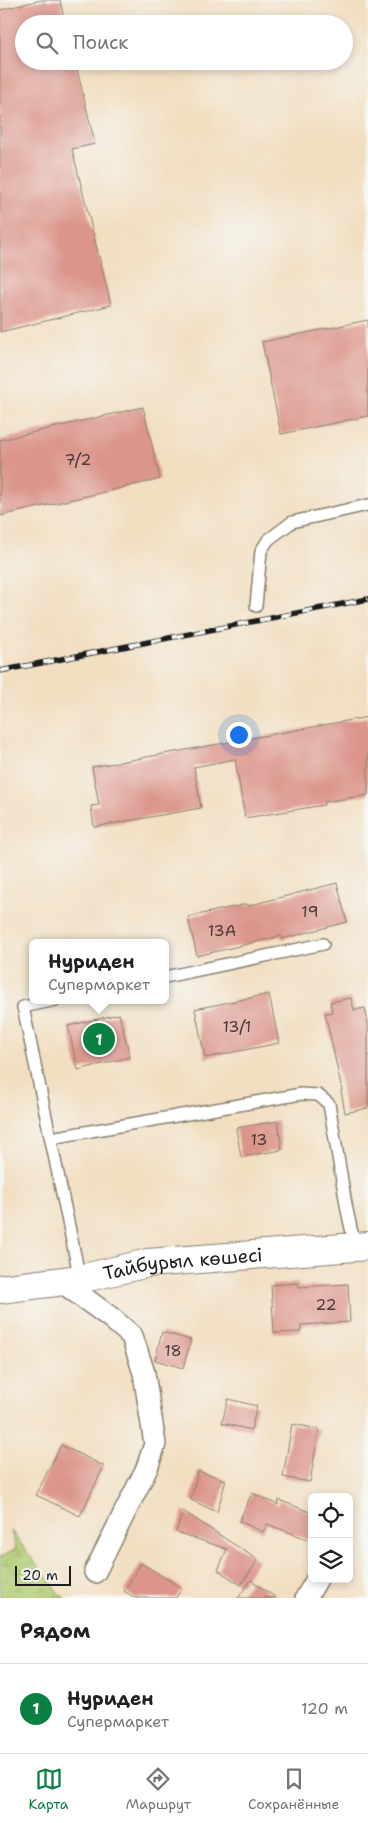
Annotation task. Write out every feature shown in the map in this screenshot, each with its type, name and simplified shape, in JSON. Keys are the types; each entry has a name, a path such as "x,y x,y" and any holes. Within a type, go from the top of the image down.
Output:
{"main road":[{"name":"Тайбурыл көшесі","path":"0,1289 71,1280 148,1263 361,1247"}],"street":[{"path":"71,1280 132,1336 144,1373 155,1444 146,1468 96,1572"},
{"path":"306,1598 315,1583"}],"lane":[{"path":"256,606 261,551 268,540 292,522 368,505"},
{"path":"169,976 323,944"},
{"path":"37,1004 23,1007 51,1138 71,1280"},
{"path":"51,1138 302,1094 318,1095 329,1104 347,1210 361,1247"}],"green space":[{"path":"11,1531 60,1595 65,1598 0,1598 0,1558 16,1549"}],"building":[{"path":"41,0 60,0 63,15 15,15 15,70 77,70 95,144 72,149 111,305 0,332 0,10"},
{"path":"368,320 368,416 281,434 262,342"},
{"path":"143,407 160,479 0,516 0,440"},
{"path":"368,717 368,795 324,802 324,805 245,818 235,759 194,767 201,808 94,827 91,806 99,805 92,767"},
{"path":"337,883 347,922 282,939 281,936 197,956 188,917 247,904 247,906"},
{"path":"269,994 279,1043 205,1058 195,1009"},
{"path":"351,998 354,1010 365,1008 368,1023 368,1108 345,1113 342,1090 325,1013 332,1012 330,1002"},
{"path":"119,1014 130,1057 78,1070 68,1026"},
{"path":"278,1121 282,1150 241,1157 236,1128"},
{"path":"298,1283 299,1287 348,1284 350,1322 301,1325 301,1332 274,1333 271,1285"},
{"path":"162,1332 191,1340 183,1368 155,1360"},
{"path":"228,1399 257,1406 251,1430 222,1423"},
{"path":"292,1424 319,1429 310,1482 283,1477"},
{"path":"61,1445 104,1466 80,1516 36,1495"},
{"path":"198,1471 226,1480 217,1512 191,1500"},
{"path":"252,1493 278,1505 279,1500 308,1511 308,1539 267,1524 263,1532 239,1521"},
{"path":"183,1511 258,1560 241,1585 218,1570 227,1549 176,1532"},
{"path":"141,1563 182,1588 176,1598 135,1598 124,1591"},
{"path":"251,1580 276,1598 238,1598"}],"railway":[{"path":"0,671 368,599"}],"place":[{"name":"Нуриден","path":"99,1039"}]}
